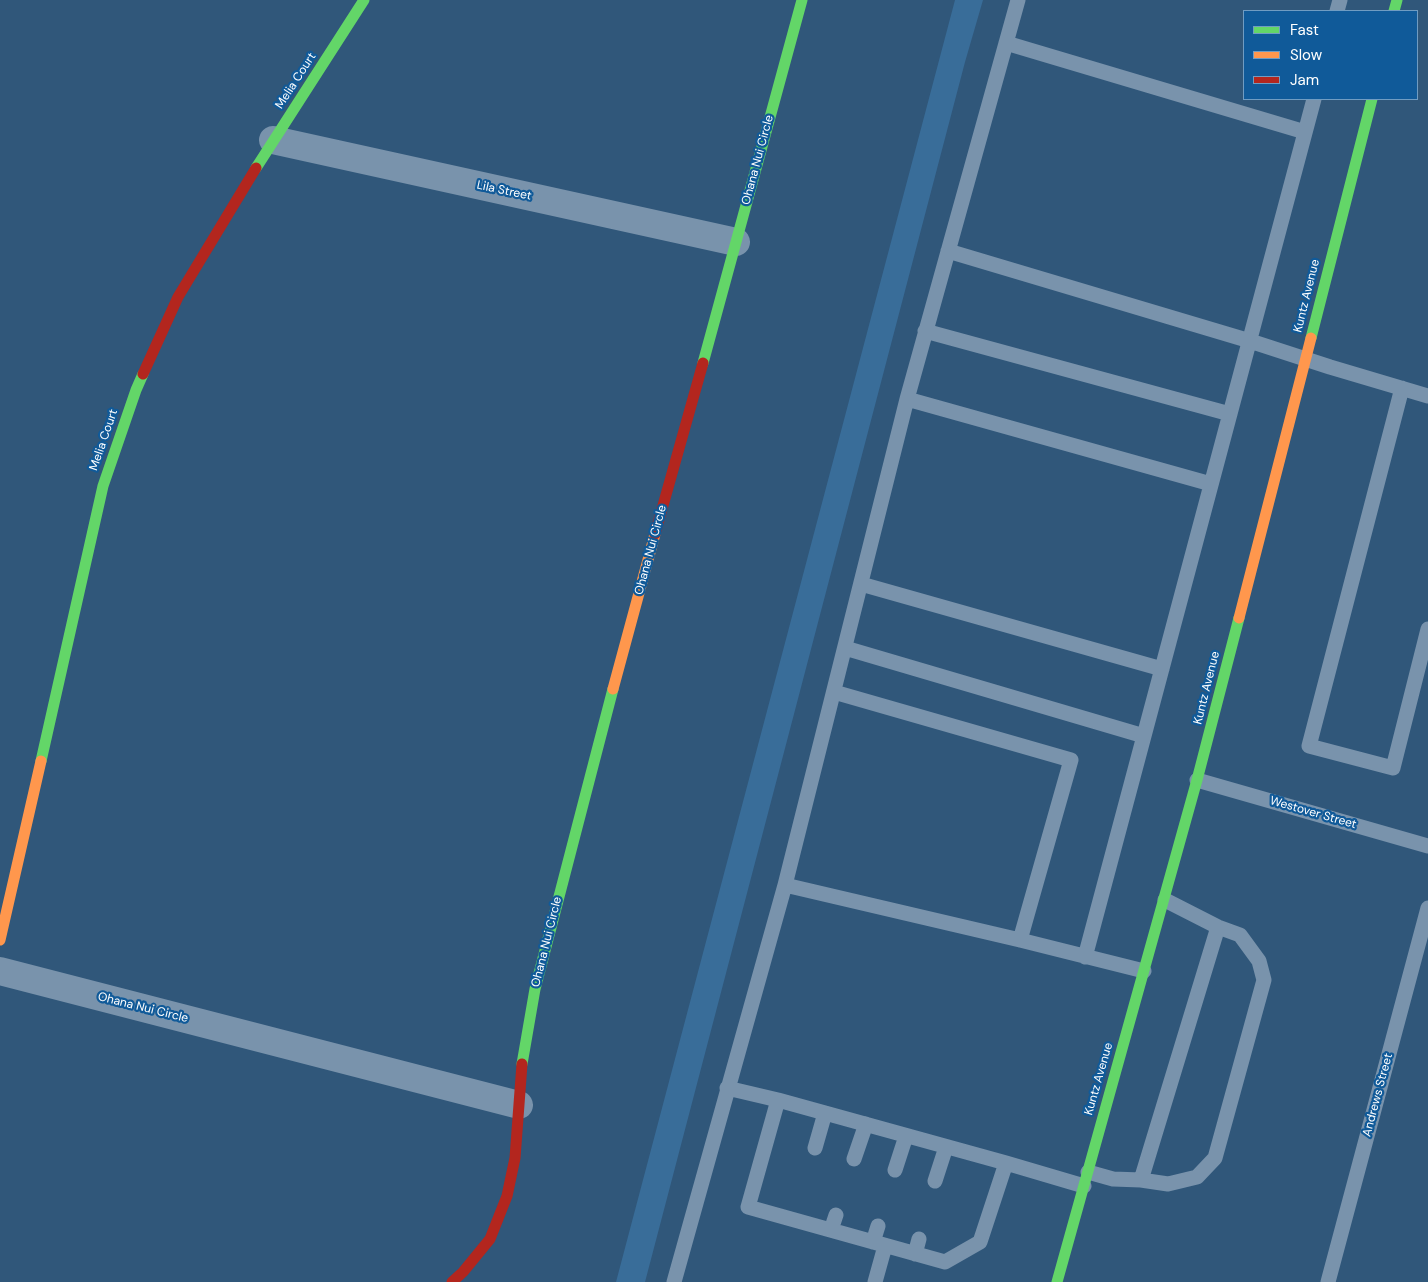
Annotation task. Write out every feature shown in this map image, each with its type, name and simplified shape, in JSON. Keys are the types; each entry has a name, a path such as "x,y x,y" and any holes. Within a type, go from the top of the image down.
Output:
{"street":[{"name":"Melia Court","path":"0,940 103,486 136,390 178,297 273,140 364,0"},
{"name":"Ohana Nui Circle","path":"452,1282 463,1272 490,1239 507,1196 515,1158 522,1057 535,989 597,747 802,0"},
{"name":"Kuntz Avenue","path":"1057,1282 1197,780 1372,100"},
{"name":"Lila Street","path":"273,140 736,242"},
{"name":"Ohana Nui Circle","path":"0,971 519,1105"}],"lane":[{"path":"674,1282 785,885 907,399 1018,0"},
{"path":"1006,43 1305,132"},
{"path":"1085,957 1314,100"},
{"path":"948,252 1250,341 1428,396"},
{"path":"925,331 1230,414"},
{"path":"1402,388 1309,746 1393,768 1428,629"},
{"path":"907,399 1211,484"},
{"path":"861,584 1162,669"},
{"path":"845,648 1144,736"},
{"path":"834,692 1071,760 1020,940"},
{"name":"Westover Street","path":"1197,780 1428,846"},
{"path":"785,885 1144,971"},
{"path":"727,1088 778,1100 1006,1163 1086,1179 1141,1180 1168,1184 1196,1177 1216,1158 1264,980 1259,961 1240,935 1218,927 1165,900"},
{"name":"Andrews Street","path":"1328,1282 1428,908"},
{"path":"1141,1180 1218,927"},
{"path":"778,1100 748,1207 795,1213 831,1230 915,1254 945,1262 980,1242 1006,1163"},
{"path":"815,1148 825,1113"},
{"path":"854,1159 866,1124"},
{"path":"895,1170 906,1136"},
{"path":"936,1181 946,1147"},
{"path":"831,1230 836,1215"},
{"path":"875,1282 879,1244 878,1226"},
{"path":"915,1254 919,1239"}],"water":[{"path":"955,0 983,0 965,62 645,1282 616,1282"}],"traffic: fast":[{"path":"256,168 364,0"},
{"path":"703,363 802,0"},
{"path":"1394,10 1397,0"},
{"path":"1311,338 1372,100"},
{"path":"41,761 103,486 143,374"},
{"path":"1057,1282 1197,780 1239,618"},
{"path":"522,1064 535,989 613,689"}],"traffic: slow":[{"path":"1239,618 1311,338"},
{"path":"613,689 655,534"},
{"path":"0,940 41,761"}],"traffic: jam":[{"path":"143,374 178,297 256,168"},
{"path":"655,534 703,363"},
{"path":"452,1282 463,1272 490,1239 507,1196 515,1158 522,1064"}]}
